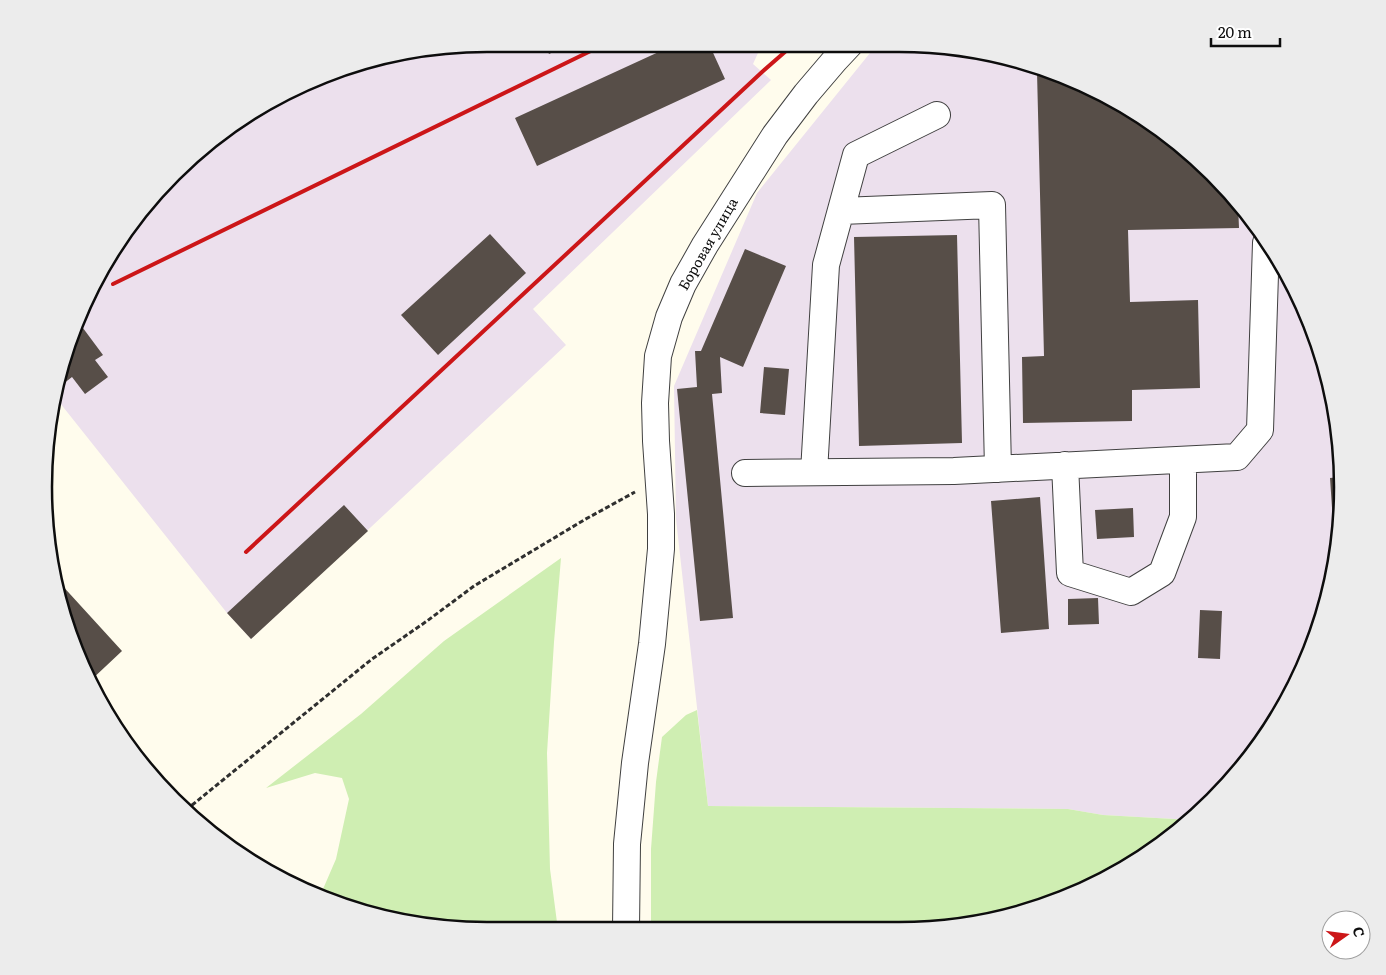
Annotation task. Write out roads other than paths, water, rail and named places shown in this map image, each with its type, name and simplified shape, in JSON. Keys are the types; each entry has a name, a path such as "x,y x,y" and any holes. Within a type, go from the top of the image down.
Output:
{"street":[{"name":"Боровая улица","path":"626,922 627,844 635,763 652,644 661,548 655,403 658,356 669,318 683,284 705,245 775,134 842,52"},
{"path":"814,472 826,265 856,155 936,115"},
{"path":"841,211 992,205 998,469"},
{"path":"745,473 954,471 1237,457 1260,430 1266,255"},
{"path":"1065,465 1070,573 1131,592 1162,573 1183,517 1183,460"}],"railway":[{"path":"113,284 589,52"},
{"path":"246,552 785,52"}]}
